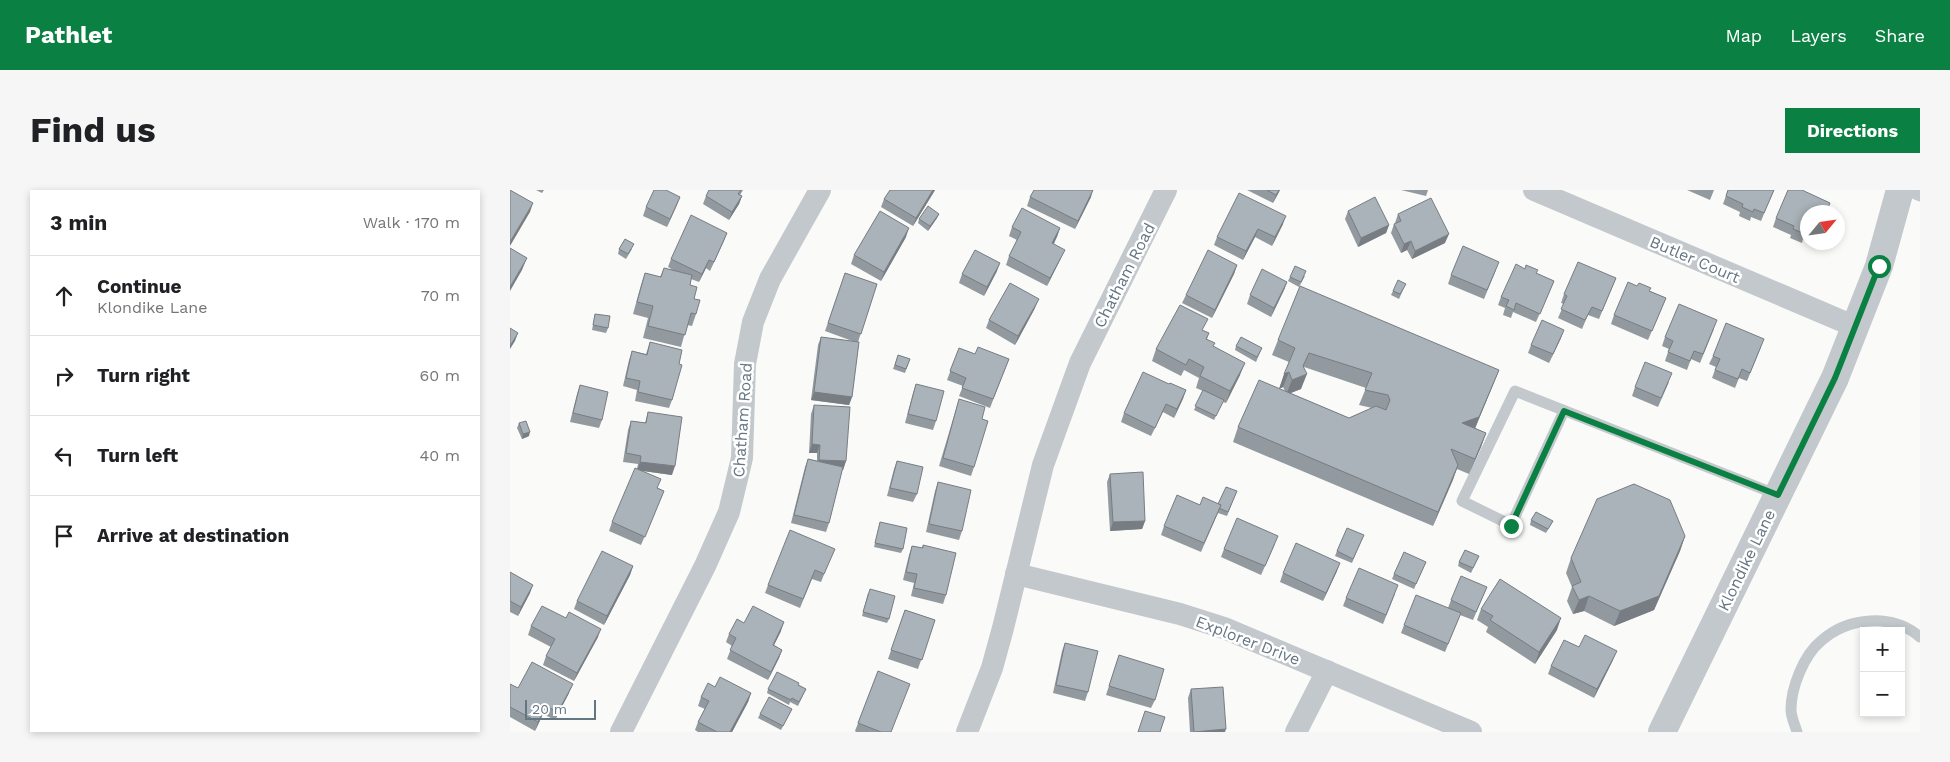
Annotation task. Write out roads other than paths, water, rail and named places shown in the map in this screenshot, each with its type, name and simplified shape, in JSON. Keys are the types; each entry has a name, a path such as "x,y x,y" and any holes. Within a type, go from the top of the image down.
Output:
{"street":[{"name":"Chatham Road","path":"622,732 705,566 729,512 742,458 745,364 753,322 770,279 820,190"},
{"name":"Chatham Road","path":"968,732 992,668 1042,465 1080,363 1166,190"},
{"name":"Butler Court","path":"1534,190 1856,327"},
{"name":"Klondike Lane","path":"1662,732 1835,378 1879,266 1900,190"},
{"name":"Explorer Drive","path":"1016,574 1180,614 1224,628 1471,732"},
{"path":"1296,732 1327,671"}],"lane":[{"path":"1906,190 1920,196"},
{"path":"1564,411 1511,526 1462,501 1515,391 1778,495"},
{"path":"1797,732 1791,710 1797,680 1806,658 1821,641 1842,627 1885,620 1910,628 1920,637"}]}
